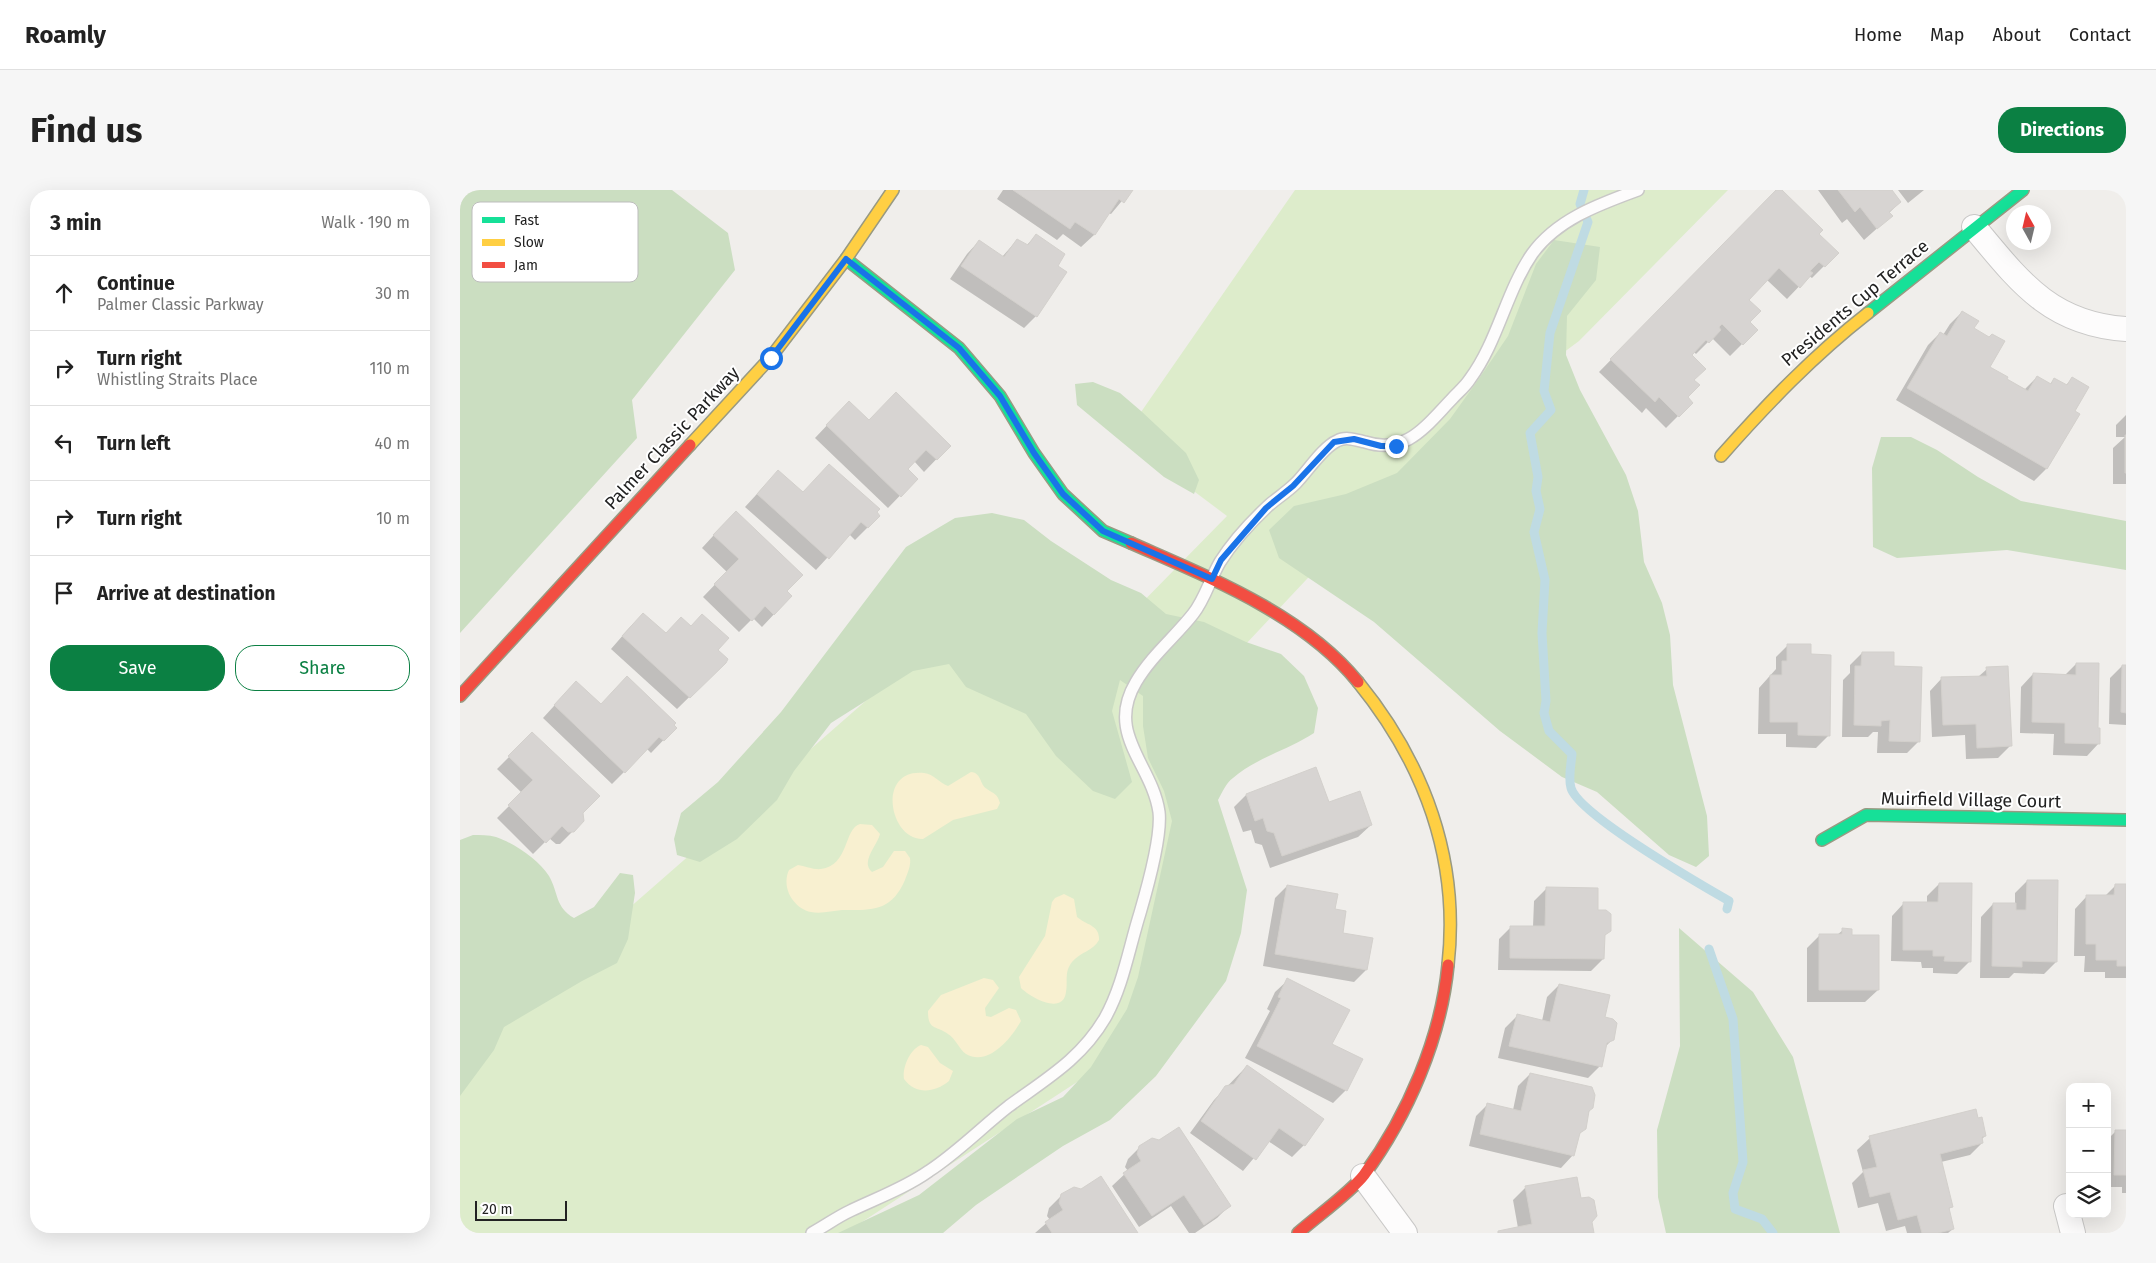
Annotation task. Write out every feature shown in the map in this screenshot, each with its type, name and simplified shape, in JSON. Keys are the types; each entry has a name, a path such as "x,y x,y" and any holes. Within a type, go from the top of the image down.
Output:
{"street":[{"name":"Palmer Classic Parkway","path":"460,696 771,358 846,259 893,190"},
{"name":"Presidents Cup Terrace","path":"1720,456 1779,391 1832,341 2023,190"},
{"path":"1974,227 2020,283 2048,305 2076,318 2112,328 2126,329"},
{"path":"846,259 959,348 1000,396 1034,453 1063,494 1103,531 1212,579 1257,603 1317,641 1355,678 1381,710 1408,754 1429,800 1439,837 1448,886 1452,940 1445,997 1429,1055 1402,1113 1363,1176 1298,1233"},
{"name":"Muirfield Village Court","path":"1822,840 1866,815 2126,820"},
{"path":"1363,1176 1405,1233"},
{"path":"2069,1218 2073,1233"}],"lane":[{"path":"812,1233 846,1213 910,1183 947,1158 1002,1112 1079,1054 1107,1015 1120,982 1144,897 1158,833 1159,813 1152,791 1128,741 1125,722 1127,702 1135,684 1147,667 1196,612 1221,560 1266,508 1293,486 1334,442 1354,439 1381,446 1396,446 1409,440 1432,420 1470,380 1533,253 1562,226 1602,203 1638,190"}],"green space":[{"path":"460,190 672,190 728,233 735,270 632,400 637,438 460,633"},
{"path":"1295,190 1728,190 1579,341 1417,462 1180,714 1177,816 1167,896 1114,1058 845,1233 460,1233 460,1007 572,958 981,600 1126,619 1227,516 1123,438"},
{"path":"1554,240 1600,247 1596,280 1567,316 1566,355 1580,390 1626,475 1638,511 1644,562 1662,603 1670,635 1673,685 1707,816 1709,856 1696,867 1669,855 1597,792 1562,777 1500,731 1374,622 1279,558 1269,530 1294,506 1346,494 1397,473 1450,419 1508,336 1536,264"},
{"path":"1093,382 1120,393 1186,453 1199,480 1194,494 1164,477 1077,405 1075,384"},
{"path":"1881,437 1911,437 1937,450 1978,477 2021,501 2126,521 2126,570 2007,550 1897,558 1873,547 1872,468"},
{"path":"992,513 1024,520 1051,541 1111,580 1141,593 1166,614 1204,622 1246,642 1281,654 1304,676 1318,708 1314,733 1242,771 1228,783 1218,800 1247,890 1241,933 1226,981 1156,1076 1110,1120 1063,1146 976,1205 943,1233 838,1233 919,1195 1017,1119 1063,1097 1091,1067 1127,1009 1138,977 1172,821 1164,791 1148,758 1143,726 1143,696 1120,680 1112,711 1132,782 1115,799 1093,791 1056,756 1026,714 966,687 949,664 913,671 831,723 794,771 777,800 737,839 700,862 677,855 674,839 681,813 718,782 781,712 906,547 955,518"},
{"path":"473,835 496,837 533,858 549,876 560,905 574,918 594,907 620,873 633,875 635,893 628,939 617,963 582,981 504,1027 494,1050 460,1096 460,840"},
{"path":"1679,928 1753,992 1793,1057 1840,1233 1666,1233 1658,1197 1657,1130 1680,1046"}],"sand":[{"path":"971,772 977,774 984,787 998,797 1000,803 997,809 953,820 923,839 911,836 902,828 896,817 893,804 894,792 899,781 909,774 924,773 931,775 948,786"},
{"path":"860,824 872,825 880,834 868,859 869,868 872,872 883,867 894,851 905,851 910,858 908,872 900,890 887,904 871,909 815,913 799,906 790,896 788,890 787,877 789,870 798,865 818,869 830,866 837,861 851,832"},
{"path":"1064,894 1074,899 1077,917 1095,928 1099,935 1099,940 1093,947 1072,962 1067,973 1064,999 1059,1003 1053,1004 1038,1000 1025,992 1021,988 1019,977 1045,936 1052,902 1055,898"},
{"path":"984,978 993,980 999,988 985,1008 986,1016 991,1017 1009,1008 1016,1010 1021,1021 1012,1035 999,1048 983,1057 975,1057 966,1054 951,1036 931,1025 928,1011 941,995"},
{"path":"921,1045 928,1047 940,1063 953,1071 949,1081 931,1090 914,1088 904,1079 904,1070 910,1055 913,1050"}],"building":[{"path":"1013,190 1133,190 1124,203 1119,199 1095,235 1075,222 1070,229"},
{"path":"1776,190 1782,190 1823,230 1819,234 1839,253 1825,267 1819,262 1810,271 1813,273 1800,288 1779,268 1749,300 1761,311 1750,322 1758,330 1743,345 1722,324 1719,327 1721,330 1709,343 1706,340 1692,355 1706,369 1694,380 1700,385 1688,397 1693,403 1679,417 1659,397 1655,402 1610,359"},
{"path":"1838,190 1892,190 1901,202 1889,212 1893,216 1877,229 1860,207 1855,212"},
{"path":"1036,234 1065,254 1058,266 1067,272 1037,317 961,266 979,240 1004,257 1017,239 1028,245"},
{"path":"1962,311 1979,321 1974,328 1989,337 1992,334 2005,341 1990,367 2008,377 2007,379 2028,391 2037,376 2051,384 2054,378 2067,385 2072,377 2089,387 2075,411 2080,414 2047,469 1907,388 1940,332 1947,336"},
{"path":"896,392 951,446 937,460 926,450 908,469 918,479 901,497 826,425 849,401 869,420"},
{"path":"2126,435 2126,473 2125,473"},
{"path":"829,464 880,509 877,512 880,516 868,528 861,522 829,559 757,494 778,470 803,492"},
{"path":"736,511 803,575 787,591 792,596 774,615 765,606 752,621 714,584 739,559 713,535"},
{"path":"643,613 666,633 681,617 691,626 702,614 729,638 718,650 728,659 726,663 690,698 622,636"},
{"path":"1787,644 1811,644 1811,654 1831,655 1830,736 1798,735 1798,722 1770,722 1770,675 1782,675 1782,661 1787,661"},
{"path":"1862,652 1894,652 1894,666 1922,667 1920,742 1889,741 1890,720 1881,721 1881,726 1854,725 1855,666 1861,666"},
{"path":"2076,663 2099,663 2098,728 2100,728 2100,744 2065,743 2065,723 2032,722 2033,673 2076,675"},
{"path":"2122,665 2126,665 2126,713 2121,712"},
{"path":"2008,666 2012,746 1977,748 1976,724 1943,725 1941,677 1987,676 1986,667"},
{"path":"627,676 676,723 674,725 677,728 664,741 659,737 625,773 554,705 576,681 601,704"},
{"path":"532,732 600,796 583,813 584,821 574,832 568,832 562,826 546,843 508,805 533,780 508,756"},
{"path":"1316,767 1329,802 1360,791 1372,825 1282,856 1274,833 1267,831 1263,818 1255,821 1246,794"},
{"path":"2027,880 2058,880 2057,962 2022,961 2022,967 1992,966 1993,903 2016,903 2016,910 2026,910"},
{"path":"1939,883 1972,883 1971,962 1944,961 1945,956 1933,956 1933,950 1903,950 1903,902 1938,902"},
{"path":"2115,884 2126,884 2126,966 2117,966 2117,960 2096,960 2096,944 2086,944 2086,895 2114,895"},
{"path":"1287,885 1338,894 1335,909 1346,911 1343,933 1373,938 1367,970 1275,954"},
{"path":"1546,887 1598,888 1598,910 1606,910 1611,914 1611,931 1605,935 1604,959 1510,958 1510,926 1545,926"},
{"path":"1842,928 1852,929 1852,935 1879,935 1879,990 1819,990 1819,934 1842,934"},
{"path":"1287,978 1350,1010 1332,1044 1363,1059 1347,1091 1257,1046 1281,998 1278,997"},
{"path":"1559,984 1610,995 1605,1017 1613,1019 1617,1023 1614,1040 1607,1043 1602,1067 1509,1046 1517,1014 1550,1022"},
{"path":"1247,1065 1324,1119 1305,1146 1279,1128 1256,1160 1201,1121 1225,1086 1234,1084"},
{"path":"1530,1073 1592,1087 1595,1095 1593,1108 1589,1111 1586,1129 1580,1133 1574,1156 1480,1134 1487,1103 1521,1111"},
{"path":"1976,1109 1978,1118 1982,1117 1986,1136 1982,1137 1983,1143 1940,1154 1953,1207 1949,1208 1954,1229 1938,1233 1922,1233 1917,1215 1898,1220 1890,1192 1870,1197 1863,1170 1877,1167 1869,1136"},
{"path":"1179,1127 1231,1206 1204,1225 1184,1195 1152,1216 1123,1173 1141,1161 1137,1154 1139,1146 1152,1138 1159,1140"},
{"path":"2115,1130 2126,1130 2126,1175 2114,1175"},
{"path":"1101,1176 1138,1233 1052,1233 1045,1222 1063,1210 1059,1203 1061,1194 1074,1187 1081,1189"},
{"path":"1577,1177 1581,1198 1589,1197 1594,1200 1597,1216 1592,1222 1594,1233 1498,1233 1498,1231 1532,1224 1525,1186"}],"waterway":[{"path":"1584,190 1580,204 1588,222 1550,333 1544,391 1551,410 1530,433 1538,477 1536,491 1540,509 1534,532 1545,580 1542,633 1546,701 1544,713 1549,731 1572,754 1570,784 1579,800 1595,815 1642,848 1729,901 1727,909"},
{"path":"1709,949 1733,1019 1743,1162 1733,1193 1735,1209 1762,1219 1773,1233"}],"traffic: fast":[{"path":"1868,313 2023,190"},
{"path":"846,259 959,348 1000,396 1034,453 1063,494 1103,531 1131,543"},
{"path":"1822,840 1866,815 2126,820"}],"traffic: slow":[{"path":"690,445 771,357 846,259 893,190"},
{"path":"1721,456 1791,381 1828,346 1868,313"},
{"path":"1358,682 1402,745 1419,779 1432,814 1442,850 1448,887 1450,926 1448,965"}],"traffic: jam":[{"path":"460,696 690,445"},
{"path":"1131,543 1222,584 1282,617 1310,636 1336,658 1358,682"},
{"path":"1298,1233 1358,1182 1380,1152 1395,1127 1420,1075 1430,1048 1444,993 1448,965"}],"route":[{"path":"771,358 846,259 959,348 1000,396 1034,453 1063,494 1103,531 1212,579 1221,560 1266,508 1293,486 1334,442 1342,439 1354,439 1368,444 1396,446"}]}
